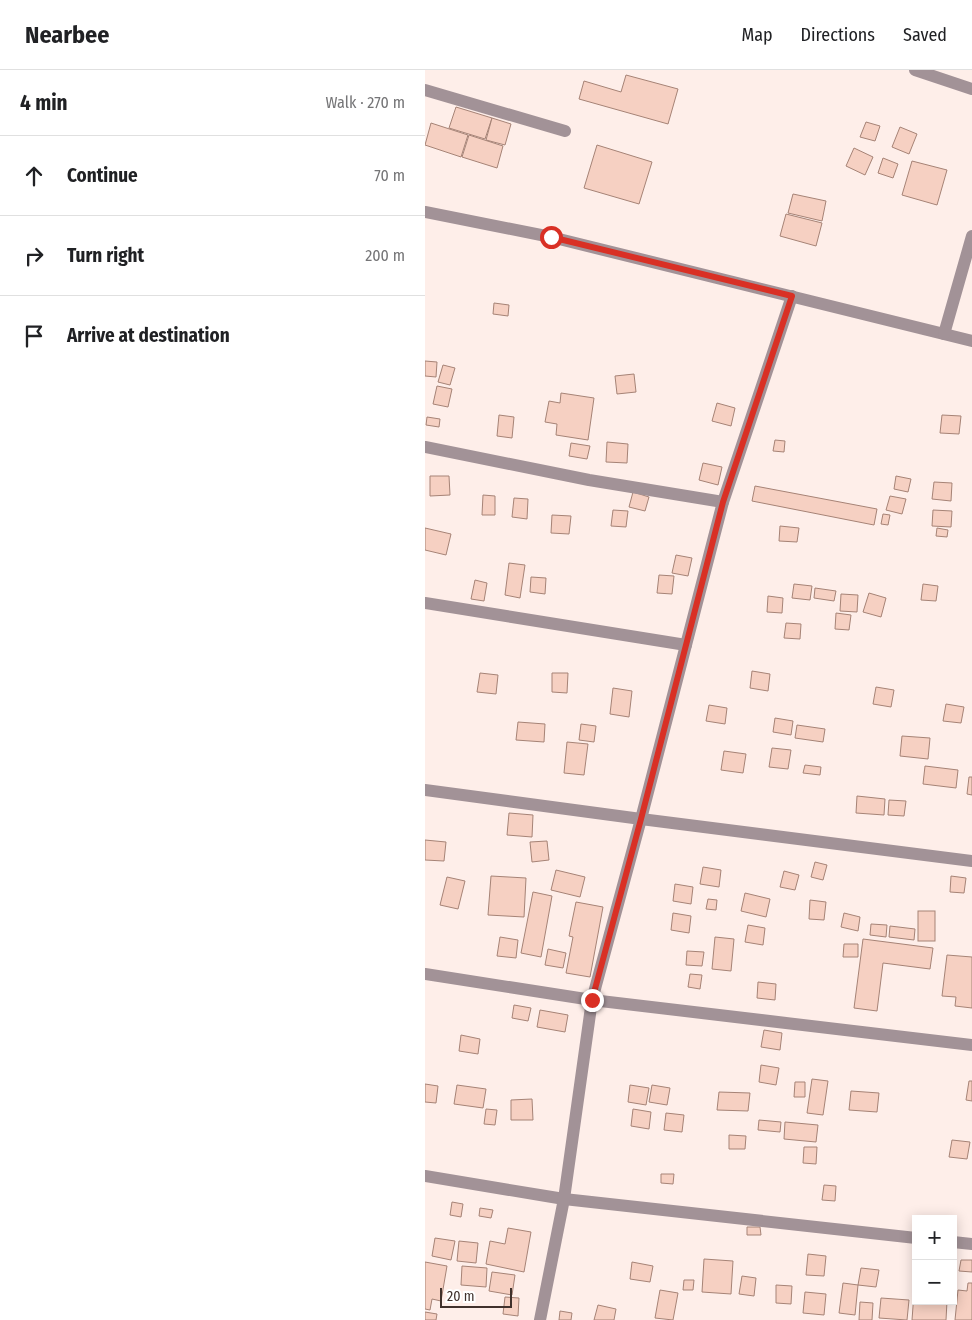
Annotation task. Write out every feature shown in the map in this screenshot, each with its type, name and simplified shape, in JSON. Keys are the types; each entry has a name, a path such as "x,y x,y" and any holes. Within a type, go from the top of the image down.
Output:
{"street":[{"path":"915,70 972,89"},
{"path":"425,90 565,131"},
{"path":"425,212 551,237 972,341"},
{"path":"944,334 972,236"},
{"path":"540,1320 565,1199 592,1000 723,502 792,296"},
{"path":"425,448 589,480 723,502"},
{"path":"425,603 686,645"},
{"path":"425,790 972,861"},
{"path":"425,974 592,1000 972,1045"},
{"path":"425,1176 565,1199 912,1238"},
{"path":"957,1242 972,1244"}],"building":[{"path":"626,75 678,89 668,124 579,99 584,81 621,92"},
{"path":"456,107 492,118 485,139 449,128"},
{"path":"492,118 511,124 505,145 486,140"},
{"path":"866,122 880,126 875,141 860,137"},
{"path":"431,123 468,135 461,157 425,145"},
{"path":"900,127 917,134 909,154 892,147"},
{"path":"469,135 503,146 497,168 462,157"},
{"path":"597,145 652,162 639,204 584,188"},
{"path":"854,148 873,157 865,175 846,166"},
{"path":"883,158 898,164 893,178 878,173"},
{"path":"912,161 947,170 937,205 902,195"},
{"path":"793,194 826,201 822,221 788,213"},
{"path":"786,214 822,223 816,246 780,236"},
{"path":"494,303 509,305 508,316 493,314"},
{"path":"425,361 437,362 436,377 425,376"},
{"path":"443,365 455,368 450,385 438,382"},
{"path":"634,374 636,392 617,394 615,376"},
{"path":"437,386 452,389 448,407 433,404"},
{"path":"561,393 594,398 588,440 556,435 557,424 545,422 549,401 560,403"},
{"path":"717,403 735,408 731,426 712,421"},
{"path":"499,415 514,417 512,438 497,436"},
{"path":"942,415 961,416 959,434 940,433"},
{"path":"427,417 440,419 439,427 426,425"},
{"path":"775,440 785,441 784,452 773,451"},
{"path":"607,442 628,444 627,463 606,462"},
{"path":"571,443 590,446 587,459 569,456"},
{"path":"703,463 722,467 718,485 699,480"},
{"path":"430,476 449,476 450,495 430,496"},
{"path":"896,476 911,479 908,492 894,489"},
{"path":"934,482 952,483 951,501 932,499"},
{"path":"755,486 877,509 874,525 752,501"},
{"path":"633,492 649,497 645,511 629,507"},
{"path":"483,495 495,496 495,515 482,515"},
{"path":"890,496 906,499 902,514 886,510"},
{"path":"514,498 528,499 527,519 512,517"},
{"path":"613,510 628,511 626,527 611,526"},
{"path":"933,510 952,511 951,527 932,526"},
{"path":"883,514 890,515 888,525 881,524"},
{"path":"552,515 571,516 569,534 551,533"},
{"path":"780,526 799,528 797,542 779,541"},
{"path":"425,528 451,534 446,555 425,550"},
{"path":"937,528 948,530 947,537 936,536"},
{"path":"676,555 692,558 688,576 672,573"},
{"path":"509,563 525,565 520,598 505,595"},
{"path":"659,575 674,576 672,594 657,593"},
{"path":"531,577 546,578 545,594 530,592"},
{"path":"475,580 487,583 484,601 471,599"},
{"path":"794,584 812,586 810,600 792,598"},
{"path":"923,584 938,586 936,601 921,600"},
{"path":"815,588 836,591 834,601 814,598"},
{"path":"869,593 886,598 881,617 863,612"},
{"path":"841,594 858,595 857,612 840,611"},
{"path":"768,596 783,598 782,613 767,612"},
{"path":"836,613 851,615 849,630 835,629"},
{"path":"786,623 801,624 800,639 784,638"},
{"path":"752,671 770,674 768,691 750,688"},
{"path":"480,673 498,675 496,694 477,692"},
{"path":"552,673 568,673 567,693 552,692"},
{"path":"876,687 894,690 891,707 873,704"},
{"path":"613,688 632,691 629,717 610,714"},
{"path":"946,704 964,707 961,723 943,721"},
{"path":"709,705 727,708 725,724 706,721"},
{"path":"775,718 793,721 791,735 773,732"},
{"path":"518,722 545,724 544,742 516,740"},
{"path":"581,724 596,726 594,742 579,740"},
{"path":"797,725 825,729 823,742 795,738"},
{"path":"902,736 930,738 928,759 900,756"},
{"path":"567,742 588,744 584,775 564,773"},
{"path":"772,748 791,750 788,769 769,767"},
{"path":"724,751 746,754 743,773 721,770"},
{"path":"805,765 821,767 820,775 803,773"},
{"path":"925,766 958,770 956,788 923,784"},
{"path":"969,777 972,777 972,795 967,794"},
{"path":"857,796 885,799 884,815 856,813"},
{"path":"889,800 906,801 904,816 888,815"},
{"path":"509,813 533,815 532,837 507,835"},
{"path":"425,840 446,842 444,861 425,860"},
{"path":"547,841 549,860 532,862 530,842"},
{"path":"815,862 827,865 823,880 811,877"},
{"path":"703,867 721,870 719,887 700,884"},
{"path":"556,870 585,877 580,897 551,890"},
{"path":"784,871 799,875 795,890 780,887"},
{"path":"491,876 526,878 524,917 488,915"},
{"path":"951,876 966,878 964,893 950,892"},
{"path":"447,877 465,881 458,909 440,905"},
{"path":"675,884 693,887 691,904 673,901"},
{"path":"533,892 552,896 541,957 521,953"},
{"path":"745,893 770,899 766,917 741,911"},
{"path":"708,899 717,900 716,910 706,909"},
{"path":"810,900 826,902 824,920 809,919"},
{"path":"576,902 603,907 590,977 566,973 573,937 569,936"},
{"path":"918,911 935,911 935,941 918,941"},
{"path":"673,913 691,916 689,933 671,930"},
{"path":"844,913 860,917 858,931 841,927"},
{"path":"871,924 887,925 886,937 870,935"},
{"path":"748,925 765,928 763,945 745,942"},
{"path":"890,926 915,929 914,940 889,937"},
{"path":"500,937 518,940 516,958 497,956"},
{"path":"715,937 734,939 731,971 712,969"},
{"path":"863,939 933,948 930,969 883,963 877,1011 854,1008"},
{"path":"844,944 858,944 858,957 843,957"},
{"path":"548,949 566,953 563,968 545,965"},
{"path":"687,951 704,952 702,966 686,965"},
{"path":"947,955 972,957 972,1008 955,1006 956,997 942,996"},
{"path":"690,974 702,975 700,989 688,987"},
{"path":"758,982 776,984 775,1000 757,998"},
{"path":"514,1005 531,1008 528,1021 512,1018"},
{"path":"540,1010 568,1015 565,1032 537,1027"},
{"path":"764,1030 782,1033 780,1050 761,1047"},
{"path":"461,1035 480,1039 478,1054 459,1051"},
{"path":"761,1065 779,1068 776,1085 759,1082"},
{"path":"812,1079 828,1081 823,1115 807,1113"},
{"path":"969,1081 972,1081 972,1101 966,1100"},
{"path":"795,1082 805,1082 805,1097 794,1097"},
{"path":"425,1084 438,1086 436,1103 425,1102"},
{"path":"457,1085 486,1089 483,1108 454,1104"},
{"path":"630,1085 649,1088 646,1105 628,1102"},
{"path":"652,1085 670,1088 667,1105 649,1102"},
{"path":"851,1091 879,1093 877,1112 849,1110"},
{"path":"719,1092 750,1093 748,1111 717,1110"},
{"path":"532,1099 533,1120 511,1120 511,1100"},
{"path":"486,1109 497,1110 495,1125 484,1124"},
{"path":"633,1109 651,1112 649,1129 631,1126"},
{"path":"666,1113 684,1115 682,1132 664,1130"},
{"path":"759,1120 781,1122 780,1132 758,1130"},
{"path":"785,1122 818,1125 816,1142 784,1139"},
{"path":"729,1135 746,1136 745,1149 729,1149"},
{"path":"952,1140 970,1142 967,1159 949,1157"},
{"path":"804,1147 817,1147 816,1164 803,1163"},
{"path":"661,1174 674,1174 673,1184 661,1183"},
{"path":"824,1185 836,1186 835,1201 822,1200"},
{"path":"452,1202 463,1204 461,1217 450,1215"},
{"path":"480,1208 493,1210 491,1218 479,1216"},
{"path":"747,1227 760,1227 761,1235 747,1235"},
{"path":"508,1228 531,1232 524,1272 486,1264 490,1241 505,1244"},
{"path":"435,1238 455,1241 451,1260 432,1256"},
{"path":"459,1241 478,1243 476,1263 457,1261"},
{"path":"808,1254 826,1256 824,1276 806,1275"},
{"path":"704,1259 733,1261 731,1294 702,1292"},
{"path":"961,1260 972,1260 972,1272 959,1271"},
{"path":"425,1262 447,1266 441,1301 432,1299 430,1310 425,1309"},
{"path":"632,1262 653,1266 650,1282 630,1279"},
{"path":"462,1266 487,1268 486,1287 461,1285"},
{"path":"861,1268 879,1270 876,1287 858,1285"},
{"path":"492,1272 515,1275 512,1295 489,1291"},
{"path":"742,1276 756,1278 754,1296 739,1294"},
{"path":"684,1280 694,1280 693,1290 683,1290"},
{"path":"843,1283 858,1285 855,1315 839,1313"},
{"path":"968,1283 972,1283 972,1320 955,1320 958,1290 967,1291"},
{"path":"776,1285 792,1286 791,1304 776,1303"},
{"path":"660,1290 678,1293 673,1320 655,1318"},
{"path":"805,1292 826,1294 824,1315 803,1313"},
{"path":"505,1297 519,1298 518,1316 503,1314"},
{"path":"881,1298 909,1300 907,1320 879,1318"},
{"path":"860,1302 873,1303 872,1320 859,1320"},
{"path":"598,1305 616,1309 614,1320 594,1320"},
{"path":"913,1305 947,1305 946,1320 912,1320"},
{"path":"560,1311 572,1313 571,1320 559,1320"},
{"path":"425,1312 437,1314 436,1320 425,1320"}],"route":[{"path":"551,237 792,296 723,502 592,1000"}]}
